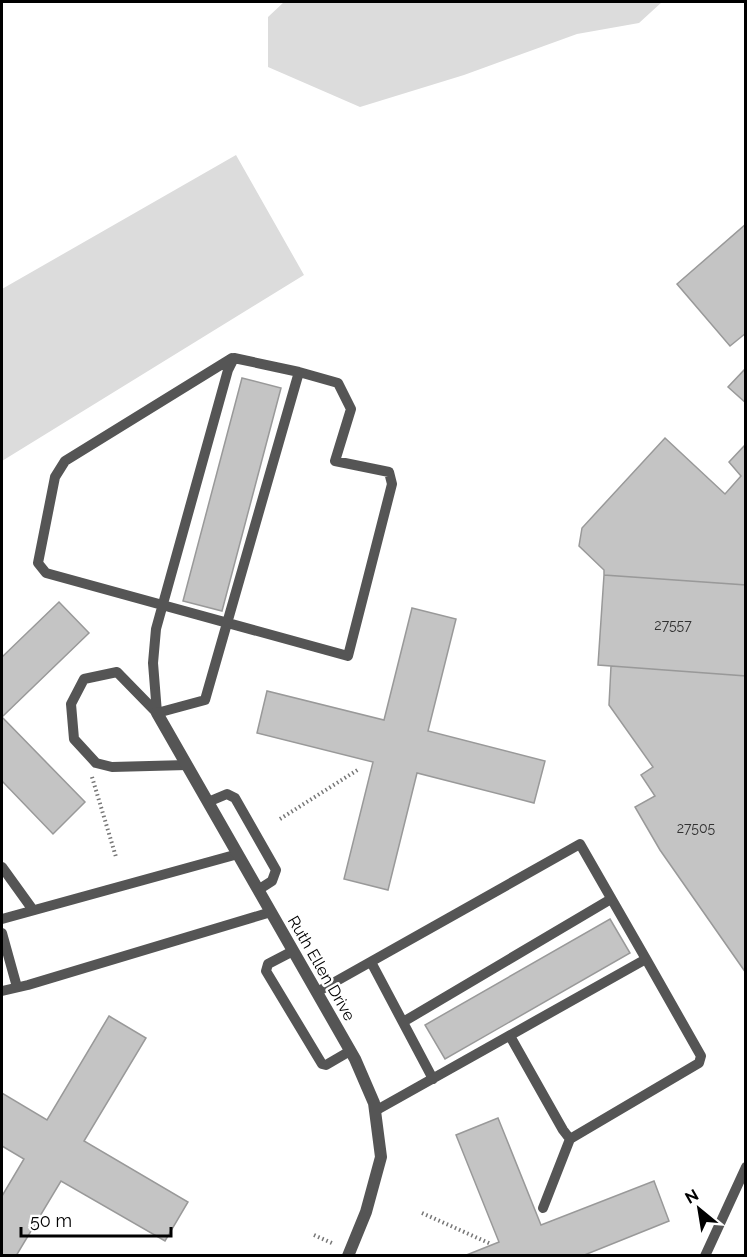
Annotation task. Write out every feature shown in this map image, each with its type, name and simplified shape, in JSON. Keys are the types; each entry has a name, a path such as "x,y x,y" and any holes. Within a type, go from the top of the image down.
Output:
{"street":[{"name":"Ruth Ellen Drive","path":"157,713 350,1051 374,1103 381,1157 366,1212 348,1256"}],"lane":[{"path":"157,713 153,663 156,629 228,370 234,358"},
{"path":"234,358 338,383 351,409 335,460 389,472 392,484 348,656 46,573 38,563 55,477 65,461 234,358"},
{"path":"157,713 205,700 299,372"},
{"path":"157,713 117,672 84,678 71,704 74,739 96,763 112,767 187,765"},
{"path":"208,802 227,794 235,798 276,870 272,881 258,890"},
{"path":"317,992 580,844 701,1056 699,1063 570,1139 543,1208"},
{"path":"2,919 238,854"},
{"path":"2,867 33,910"},
{"path":"403,1022 611,899"},
{"path":"2,991 271,912"},
{"path":"2,933 17,987"},
{"path":"293,951 268,964 266,971 322,1064 326,1065 350,1051"},
{"path":"375,1111 646,959"},
{"path":"370,962 433,1079"},
{"path":"510,1036 570,1139"},
{"path":"705,1256 746,1167"}],"path":[{"path":"280,819 359,769"},
{"path":"91,773 116,857"},
{"path":"423,1213 491,1244"},
{"path":"314,1235 334,1244"}],"shaded area":[{"path":"284,2 662,2 639,23 577,34 464,75 360,107 268,67 268,17"},
{"path":"236,155 304,275 2,461 2,289"}],"building":[{"path":"746,224 746,333 730,346 677,284"},
{"path":"746,368 746,403 728,387"},
{"path":"242,378 281,388 222,611 183,601"},
{"path":"665,438 725,494 741,476 729,462 746,444 746,585 604,575 604,570 579,546 582,528"},
{"path":"604,575 746,585 746,676 598,665"},
{"path":"59,602 89,633 2,717 2,657"},
{"path":"412,608 456,619 428,731 545,761 534,803 417,773 388,890 344,879 373,762 257,733 267,691 384,720"},
{"path":"611,666 746,676 746,973 660,850 635,807 655,796 641,775 653,767 609,705"},
{"path":"2,717 85,802 53,834 2,781"},
{"path":"610,919 630,953 445,1059 425,1025"},
{"path":"109,1016 146,1038 84,1141 188,1202 165,1241 61,1181 16,1256 2,1256 2,1196 24,1159 2,1146 2,1093 47,1120"},
{"path":"498,1118 541,1225 654,1181 669,1221 582,1256 464,1256 499,1242 456,1135"}]}
